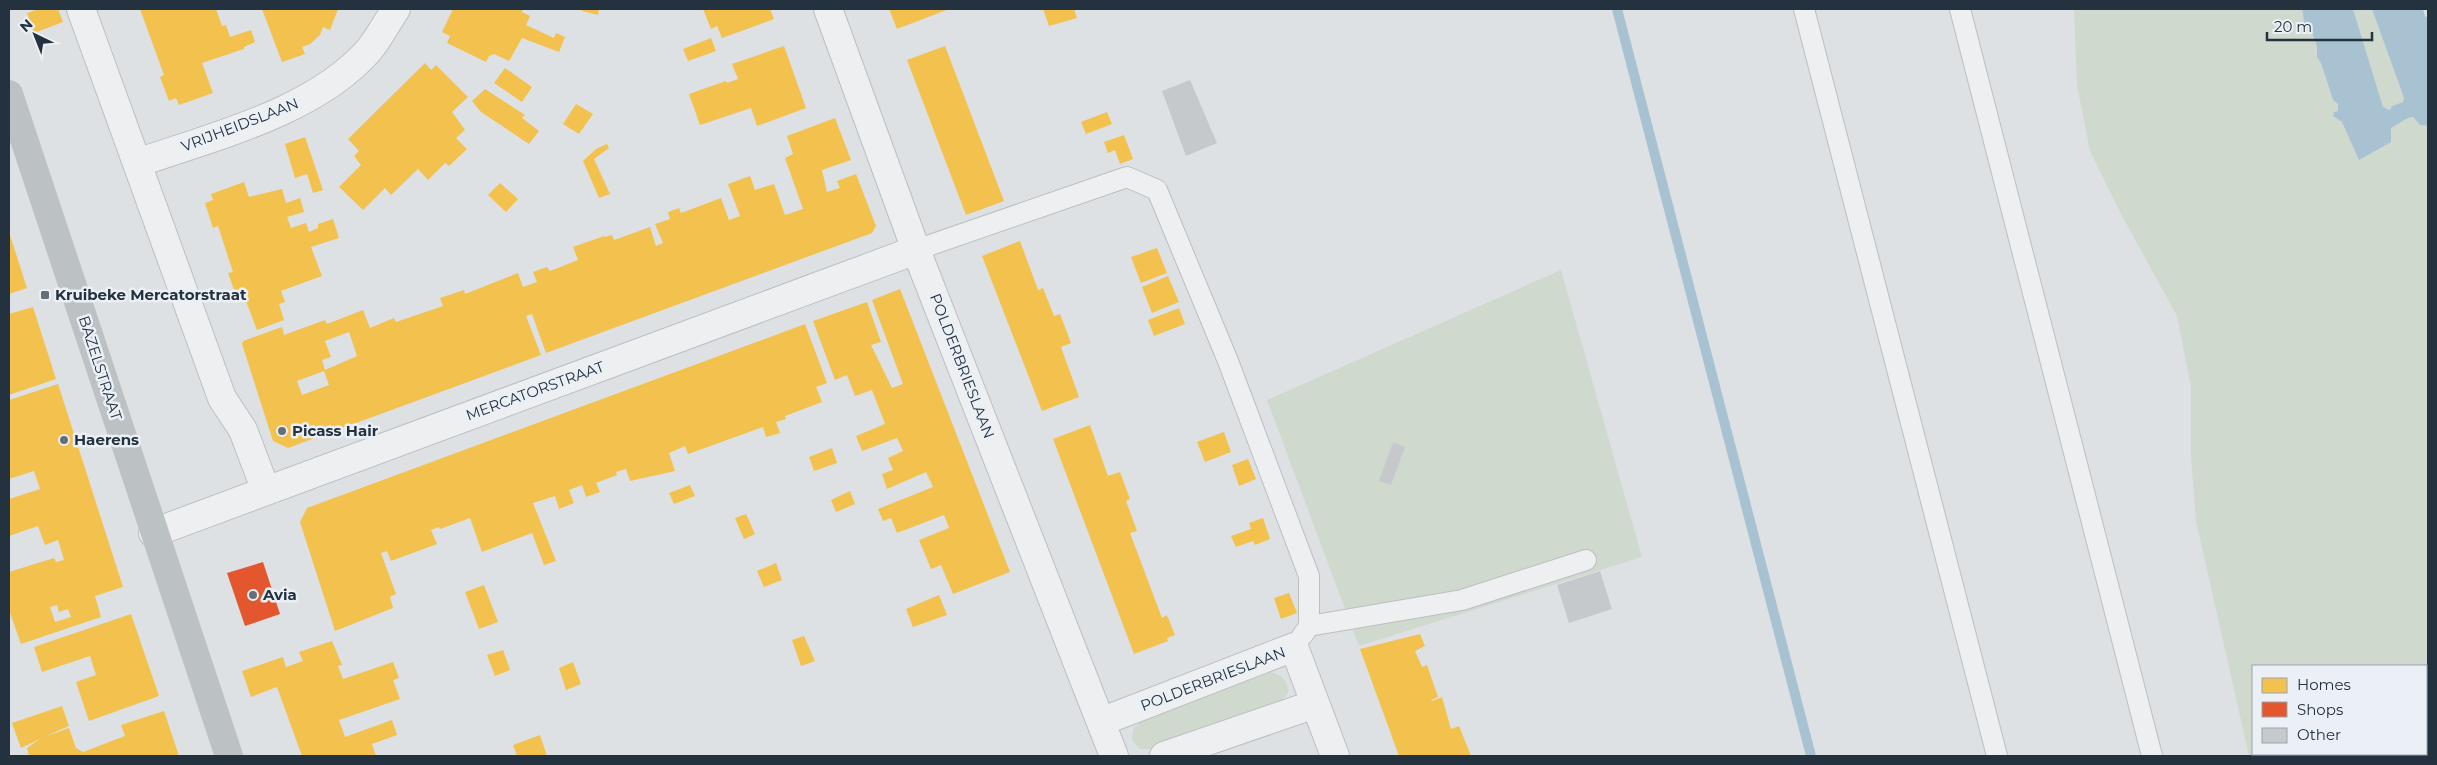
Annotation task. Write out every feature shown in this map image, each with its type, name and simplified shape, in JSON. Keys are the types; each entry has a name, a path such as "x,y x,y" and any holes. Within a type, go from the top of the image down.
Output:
{"main road":[{"name":"BAZELSTRAAT","path":"9,94 153,533 229,756"}],"street":[{"path":"82,9 222,398 243,430 266,491"},
{"name":"VRIJHEIDSLAAN","path":"137,163 289,109 326,88 369,50 396,9"},
{"name":"POLDERBRIESLAAN","path":"828,9 916,250 1102,721 1114,756"},
{"name":"MERCATORSTRAAT","path":"153,533 916,250"},
{"name":"POLDERBRIESLAAN","path":"1102,721 1302,637 1315,704 1335,756"},
{"path":"1164,756 1315,704"}],"lane":[{"path":"1804,9 1998,756"},
{"path":"1960,9 2152,756"},
{"path":"916,250 1127,178 1157,190 1228,361 1309,576 1302,637 1462,600 1586,560"}],"shaded area":[{"path":"2074,9 2302,9 2303,19 2312,32 2317,46 2317,57 2321,63 2333,100 2338,104 2338,111 2334,112 2336,118 2342,122 2357,152 2391,142 2391,128 2408,118 2413,117 2420,125 2428,126 2428,756 2249,756 2196,521 2191,458 2191,387 2177,316 2120,212 2090,151 2077,85"},
{"path":"2353,9 2372,9 2404,98 2403,102 2392,106 2391,110 2383,107"},
{"path":"1561,270 1642,557 1359,646 1267,400"},
{"path":"1271,672 1282,677 1286,682 1288,693 1282,700 1151,749 1140,749 1132,740 1133,729 1142,720"}],"water":[{"path":"2302,9 2353,9 2383,107 2390,110 2392,106 2403,102 2404,98 2372,9 2423,9 2425,16 2428,18 2428,126 2420,125 2413,117 2408,118 2391,128 2391,142 2359,160 2342,122 2333,116 2334,112 2338,111 2338,104 2333,100 2321,63 2317,57 2317,46 2312,33 2305,28"}],"building: Homes":[{"path":"39,9 58,9 63,22 34,33 27,13"},
{"path":"140,9 216,9 222,26 226,25 230,37 251,30 255,42 244,47 244,49 202,63 213,93 179,105 176,98 169,101 160,77 164,75"},
{"path":"262,9 338,9 330,30 323,27 320,35 310,44 302,47 305,54 282,62"},
{"path":"453,9 523,9 522,12 530,16 526,25 554,38 556,33 565,37 559,52 522,38 509,61 494,54 489,56 486,62 447,43 450,36 442,32"},
{"path":"582,9 599,9 598,15 582,11"},
{"path":"703,9 770,9 774,19 722,38 717,26 711,29"},
{"path":"889,9 949,9 897,29"},
{"path":"1043,9 1074,9 1077,18 1049,26"},
{"path":"711,38 716,51 688,61 683,49"},
{"path":"784,46 806,108 757,126 751,108 700,125 689,94 726,81 727,83 738,79 732,64"},
{"path":"945,46 1004,201 966,215 907,60"},
{"path":"425,63 431,70 436,65 468,97 452,112 465,130 456,138 467,149 449,166 445,163 428,180 418,169 391,195 385,188 363,210 339,187 361,165 354,156 359,151 348,139"},
{"path":"505,68 532,87 522,102 494,83"},
{"path":"485,89 525,115 522,118 539,131 529,144 481,112 472,101"},
{"path":"576,104 593,114 579,134 563,124"},
{"path":"1107,112 1112,124 1086,134 1081,122"},
{"path":"835,118 851,160 822,170 827,192 840,188 837,181 856,174 876,226 872,233 546,353 532,314 526,316 541,355 288,448 273,441 242,344 243,341 282,327 284,335 325,320 327,324 363,310 370,328 394,318 396,322 443,306 440,298 464,290 465,294 518,273 523,287 537,282 533,272 547,267 550,271 578,260 573,247 604,236 612,235 614,240 650,227 656,246 663,243 655,224 670,219 668,212 679,208 681,213 721,198 729,220 740,216 728,184 750,176 755,190 774,184 785,215 803,209 785,158 793,154 787,136","holes":["349,332 357,356 325,370 322,360 331,357 325,341","324,371 329,385 302,395 297,381"]},
{"path":"1124,135 1133,159 1120,164 1115,150 1108,153 1104,142"},
{"path":"305,137 323,190 313,193 307,174 295,178 285,144"},
{"path":"607,144 609,148 594,159 610,194 599,198 583,161 596,149"},
{"path":"244,182 249,197 282,189 286,203 300,198 304,212 287,217 291,228 306,223 309,232 318,228 318,224 333,219 339,238 311,247 322,276 281,291 285,302 279,304 284,320 257,330 244,296 237,298 228,273 233,272 218,226 213,228 205,203 213,200 211,194"},
{"path":"500,183 518,199 506,212 488,195"},
{"path":"9,232 27,288 9,294"},
{"path":"1020,241 1038,290 1043,288 1054,316 1060,314 1071,343 1061,347 1079,397 1042,411 982,256"},
{"path":"1157,248 1167,273 1141,283 1131,257"},
{"path":"1168,276 1179,302 1152,313 1142,287"},
{"path":"900,289 1010,572 953,594 941,565 931,569 919,540 949,528 944,515 897,533 891,518 883,521 878,509 933,487 926,472 887,489 882,474 893,470 888,458 903,451 897,438 862,451 856,436 885,424 872,390 855,396 847,375 835,380 813,321 867,302 881,342 871,345 892,388 903,384 872,300"},
{"path":"33,307 56,379 9,395 9,314"},
{"path":"1179,308 1185,324 1154,336 1148,320"},
{"path":"805,324 827,383 816,387 822,402 785,416 786,419 776,422 780,433 766,437 763,427 688,454 685,446 669,453 675,471 630,481 626,469 616,472 617,475 596,483 600,492 586,497 582,485 569,490 574,503 559,509 555,496 533,503 556,561 544,565 532,533 482,552 470,518 440,529 439,527 431,530 437,544 391,561 387,551 381,553 396,594 390,597 393,608 335,631 300,522 307,508"},
{"path":"58,384 123,587 95,596 101,617 21,644 9,610 9,572 54,558 56,562 64,560 58,540 45,545 38,526 9,536 9,499 40,489 34,471 9,479 9,400","holes":["57,605 59,612 68,609 71,617 55,622 50,607"]},
{"path":"1090,425 1108,476 1120,472 1130,499 1126,501 1137,531 1130,533 1162,618 1167,615 1175,635 1167,638 1168,641 1134,654 1053,439"},
{"path":"1224,432 1231,452 1205,462 1197,442"},
{"path":"832,448 837,463 814,471 809,457"},
{"path":"1248,459 1256,479 1239,486 1232,465"},
{"path":"690,485 695,496 674,504 669,493"},
{"path":"850,491 855,504 836,512 831,500"},
{"path":"746,514 755,534 744,539 735,518"},
{"path":"1263,518 1270,539 1255,545 1253,541 1236,547 1231,536 1251,529 1249,523"},
{"path":"776,563 782,580 764,587 757,571"},
{"path":"484,585 498,622 479,629 465,592"},
{"path":"1289,593 1297,613 1281,619 1274,598"},
{"path":"939,595 947,615 913,627 906,609"},
{"path":"131,614 159,696 89,721 76,682 96,675 90,656 42,672 34,647"},
{"path":"1420,634 1425,646 1415,651 1422,667 1427,665 1438,697 1431,700 1442,697 1451,729 1459,726 1471,756 1399,756 1360,649"},
{"path":"804,636 815,661 801,666 792,640"},
{"path":"332,641 342,665 338,666 343,679 393,662 399,678 393,680 400,699 339,720 345,737 392,720 397,735 372,744 376,756 302,756 277,687 251,697 242,671 283,657 286,667 303,661 299,652"},
{"path":"503,650 510,670 495,676 487,655"},
{"path":"573,662 581,684 566,690 559,668"},
{"path":"62,706 69,726 44,737 69,728 76,748 83,752 125,736 121,725 164,711 179,756 29,756 27,748 40,739 21,748 12,723"},
{"path":"540,735 547,756 517,756 513,745"}],"building: Shops":[{"path":"263,562 280,614 245,626 227,573"}],"building: Other":[{"path":"1190,80 1217,143 1186,156 1162,91"},
{"path":"1393,442 1405,447 1391,485 1379,481"},
{"path":"1600,571 1612,609 1569,623 1557,585"}],"waterway":[{"path":"1617,9 1811,756"}],"place":[{"name":"Kruibeke Mercatorstraat","path":"45,295"},
{"name":"Picass Hair","path":"282,431"},
{"name":"Haerens","path":"64,440"},
{"name":"Avia","path":"253,595"}]}
